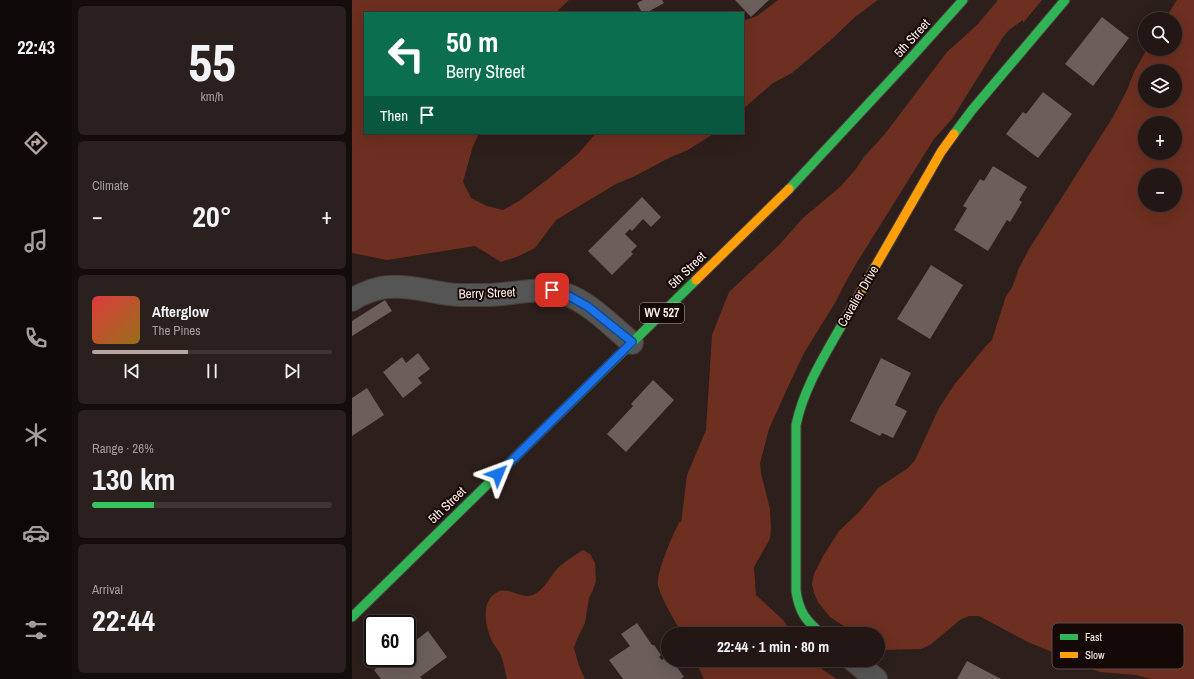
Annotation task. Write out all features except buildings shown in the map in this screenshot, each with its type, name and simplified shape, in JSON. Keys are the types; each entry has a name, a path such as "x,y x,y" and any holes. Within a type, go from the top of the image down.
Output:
{"main road":[{"name":"5th Street","path":"352,617 783,195 905,65 962,0"},
{"name":"Cavalier Drive","path":"815,627 804,616 797,605 796,591 796,425 800,407 808,386 941,152 972,110 1065,0"}],"street":[{"name":"Berry Street","path":"352,300 388,286 457,295 489,295 535,290 552,290 567,295 587,306 632,342"},
{"path":"861,667 876,679"}],"shaded area":[{"path":"352,0 569,0 556,12 364,12 364,134 479,134 472,149 463,182 471,198 487,206 503,210 519,201 578,154 595,134 713,134 688,150 616,184 556,220 535,248 519,256 501,262 475,246 387,260 352,253"},
{"path":"778,0 878,0 855,17 792,73 773,83 744,108 744,21 757,16"},
{"path":"998,0 1042,0 1023,23 1023,20 1009,30 1003,37 952,119 934,139 856,264 835,303 804,353 769,429 760,463 770,509 771,529 770,539 754,567 756,595 783,620 788,627 678,627 658,586 659,573 680,521 681,523 687,475 706,430 712,335 729,292 779,245 803,218 840,187 884,135 947,52 978,24"},
{"path":"1177,0 1194,0 1194,679 1150,679 1136,675 1100,672 1093,669 1184,669 1184,623 1052,623 1052,652 1028,642 979,616 969,616 960,620 930,645 921,649 885,650 885,627 845,627 830,617 818,602 814,593 812,584 814,574 823,556 839,531 860,511 878,488 908,468 915,460 939,408 954,385 992,340 1006,296 1012,288 1019,268 1029,249 1113,117 1138,65 1138,108 1182,108 1182,64 1139,64 1143,56 1182,56 1182,12 1169,12"},
{"path":"583,550 590,554 595,563 596,581 589,598 585,623 574,648 579,666 585,679 507,679 501,655 491,639 487,626 486,612 489,599 494,594 504,590 525,596 533,595 545,586 560,566"},
{"path":"698,667 820,667 837,679 704,679"}],"traffic: fast":[{"path":"789,189 963,0"},
{"path":"954,134 972,110 1065,0"},
{"path":"352,617 696,280"},
{"path":"814,627 804,616 799,605 796,591 796,425 810,384 844,321"}],"traffic: slow":[{"path":"844,321 941,152 954,134"},
{"path":"696,280 789,189"}],"route":[{"path":"498,474 632,342 587,306 567,295 552,290"}]}
